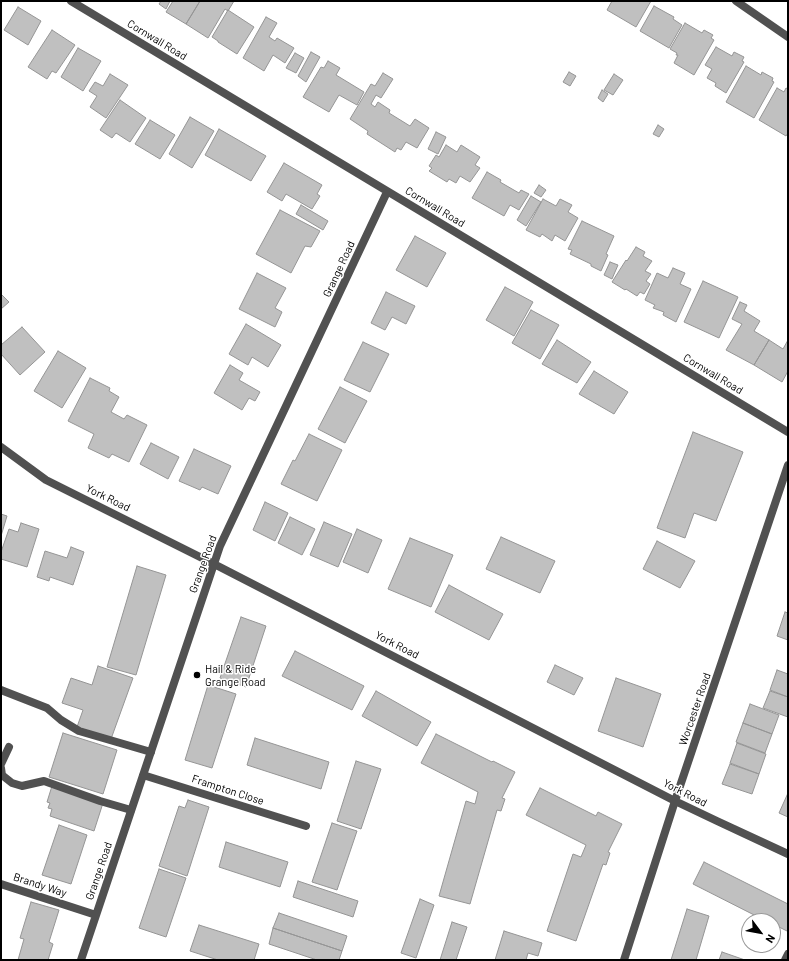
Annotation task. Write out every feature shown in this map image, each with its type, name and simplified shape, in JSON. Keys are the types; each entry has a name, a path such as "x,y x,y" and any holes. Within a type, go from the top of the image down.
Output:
{"street":[{"name":"Cornwall Road","path":"71,1 788,432"},
{"path":"736,1 788,37"},
{"name":"Grange Road","path":"81,960 223,539 387,192"},
{"name":"York Road","path":"2,449 46,480 214,564 675,801 788,854"},
{"name":"Worcester Road","path":"624,960 675,801 788,465"},
{"path":"1,690 47,708 79,732 151,752"},
{"path":"1,764 9,747"},
{"path":"1,768 2,775 12,783 22,786 44,781 131,810"},
{"name":"Frampton Close","path":"143,775 306,826"},
{"name":"Brandy Way","path":"1,884 96,915"},
{"path":"786,960 788,954"}],"building":[{"path":"161,1 170,1 166,9 159,4"},
{"path":"173,1 200,1 186,24 166,12"},
{"path":"200,1 234,1 228,11 225,9 208,38 186,24"},
{"path":"612,1 651,1 636,27 607,10"},
{"path":"654,6 674,17 673,19 682,25 669,48 640,31"},
{"path":"18,7 41,21 28,45 4,30"},
{"path":"228,10 254,27 237,54 212,37"},
{"path":"266,17 277,23 269,37 275,41 277,38 294,48 285,63 273,55 264,71 243,58"},
{"path":"685,23 702,33 704,30 713,35 711,38 714,40 694,75 674,63 678,55 670,49"},
{"path":"52,30 75,45 56,73 52,71 47,79 28,67"},
{"path":"716,47 732,56 734,52 744,57 742,61 744,62 726,93 715,86 716,83 707,78 712,69 705,65"},
{"path":"78,48 101,61 83,91 61,77"},
{"path":"311,52 320,57 306,82 298,76"},
{"path":"295,53 304,58 296,73 286,68"},
{"path":"328,61 340,68 336,75 364,92 357,105 339,95 329,112 303,97 321,67 324,68"},
{"path":"746,66 761,75 762,72 773,78 772,81 774,82 754,118 726,102"},
{"path":"569,72 576,76 570,86 563,82"},
{"path":"383,73 393,79 381,98 376,95 371,104 375,107 378,102 390,110 389,113 410,126 415,119 429,128 417,148 406,142 401,150 397,148 395,152 367,134 368,131 350,119 371,84 375,86"},
{"path":"110,74 128,85 106,118 90,107 97,96 89,91 95,82 103,86"},
{"path":"614,74 623,80 613,95 604,90"},
{"path":"777,88 784,92 786,88 788,89 788,133 786,136 759,120"},
{"path":"602,90 608,94 603,102 598,98"},
{"path":"120,100 146,118 130,142 116,133 112,138 100,130"},
{"path":"190,117 214,131 192,168 169,154"},
{"path":"150,120 175,135 160,159 135,144"},
{"path":"658,125 664,129 659,137 653,134"},
{"path":"219,129 266,156 251,181 205,155"},
{"path":"436,132 446,137 438,154 428,149"},
{"path":"446,145 457,152 461,145 480,157 475,165 480,168 470,182 460,176 456,183 449,179 447,182 429,171 432,168 429,166 436,155 439,157"},
{"path":"284,163 322,185 317,194 320,196 312,209 286,194 282,201 267,192"},
{"path":"487,172 501,180 500,182 519,193 521,190 529,194 519,210 510,205 504,216 472,198"},
{"path":"539,185 546,190 541,197 534,193"},
{"path":"531,196 541,202 526,226 517,220"},
{"path":"543,199 556,206 560,199 572,205 568,212 578,218 565,241 555,235 552,241 542,234 540,237 526,230"},
{"path":"301,205 328,221 323,230 296,214"},
{"path":"280,210 320,231 311,247 305,246 291,273 256,254"},
{"path":"582,221 614,236 606,254 608,255 601,271 591,266 591,264 570,254 572,250 568,249"},
{"path":"415,236 446,253 427,287 396,270"},
{"path":"636,247 645,252 643,256 652,261 645,271 651,274 646,281 650,284 644,294 640,292 637,296 612,282"},
{"path":"610,262 618,265 612,279 604,275"},
{"path":"673,268 685,273 680,284 691,289 676,322 663,315 664,312 653,308 655,305 645,300 657,273 668,278"},
{"path":"257,273 286,288 275,308 282,312 275,327 239,309"},
{"path":"703,281 738,297 719,338 684,322"},
{"path":"505,287 533,302 514,336 486,320"},
{"path":"386,292 415,306 406,324 392,317 385,330 371,323"},
{"path":"1,294 9,302 1,309"},
{"path":"740,302 747,305 744,311 760,321 754,331 769,340 754,365 726,350 742,324 732,319"},
{"path":"531,310 559,325 540,359 512,343"},
{"path":"246,324 281,345 268,367 252,357 248,365 229,354"},
{"path":"22,327 45,352 20,375 1,354 1,345"},
{"path":"557,340 591,362 577,383 542,364"},
{"path":"769,340 783,349 788,340 788,371 782,382 754,365"},
{"path":"363,342 389,354 370,392 344,380"},
{"path":"58,351 86,368 62,408 34,391"},
{"path":"230,365 243,373 239,380 260,392 255,401 249,398 242,410 214,393"},
{"path":"594,371 628,392 614,414 579,394"},
{"path":"90,378 110,388 109,391 119,397 111,412 124,419 127,415 147,425 129,462 112,454 109,458 88,448 94,434 68,421"},
{"path":"340,387 367,401 345,443 318,429"},
{"path":"693,432 743,452 716,521 694,513 685,538 657,528"},
{"path":"309,434 342,450 317,501 281,484 293,460 295,461"},
{"path":"151,443 179,457 168,479 140,464"},
{"path":"194,449 231,466 218,494 202,487 200,490 179,481"},
{"path":"265,502 288,513 275,541 253,530"},
{"path":"1,514 7,516 1,536"},
{"path":"290,517 315,529 302,555 278,543"},
{"path":"324,522 352,534 338,567 310,555"},
{"path":"21,523 39,529 27,567 1,559 1,552 9,529 18,532"},
{"path":"357,529 382,540 368,573 343,562"},
{"path":"501,537 555,561 540,593 486,569"},
{"path":"410,538 453,555 431,607 388,589"},
{"path":"657,541 695,561 680,588 643,569"},
{"path":"71,547 84,552 73,585 50,577 49,581 37,577 45,551 67,558"},
{"path":"137,566 166,575 136,675 107,667"},
{"path":"449,585 503,614 489,640 435,612"},
{"path":"785,612 788,613 788,640 777,636"},
{"path":"241,617 266,626 246,687 220,678"},
{"path":"295,651 364,686 352,710 282,676"},
{"path":"555,665 583,678 574,695 547,682"},
{"path":"98,666 133,678 111,739 77,727 83,710 62,703 71,678 92,685"},
{"path":"777,670 788,674 788,697 770,690"},
{"path":"616,678 661,694 643,747 598,731"},
{"path":"208,685 236,694 212,768 185,760"},
{"path":"376,691 431,722 417,746 362,716"},
{"path":"770,691 788,697 788,717 763,708"},
{"path":"750,704 779,715 772,734 743,723"},
{"path":"743,723 772,734 765,753 736,742"},
{"path":"63,733 117,750 103,794 49,777"},
{"path":"436,734 515,772 502,798 505,799 501,811 497,810 470,904 439,896 466,801 475,804 478,792 421,763"},
{"path":"255,738 329,762 321,789 247,765"},
{"path":"737,743 766,754 759,774 730,763"},
{"path":"356,761 381,769 361,829 337,821"},
{"path":"730,764 759,774 752,794 722,784"},
{"path":"52,786 103,803 94,831 50,816 52,809 48,808 50,803 47,802"},
{"path":"540,788 596,816 598,812 622,824 608,852 610,853 606,865 603,864 576,941 547,931 573,854 581,857 586,845 526,815"},
{"path":"788,793 788,817 779,813"},
{"path":"188,800 209,807 187,876 159,866 179,806 185,808"},
{"path":"332,823 357,831 337,890 312,882"},
{"path":"59,825 87,835 71,884 42,875"},
{"path":"226,842 288,862 280,887 219,867"},
{"path":"704,862 788,904 788,929 787,931 781,928 781,913 750,913 693,884"},
{"path":"159,869 186,878 166,937 139,928"},
{"path":"298,881 358,901 353,917 293,897"},
{"path":"420,899 434,905 416,958 401,953"},
{"path":"31,902 59,910 49,942 53,944 48,960 18,960 24,939 20,938"},
{"path":"687,909 709,916 696,960 671,960"},
{"path":"279,913 347,936 342,951 273,928"},
{"path":"452,922 467,927 456,960 440,960"},
{"path":"199,925 259,944 254,960 218,960 190,951"},
{"path":"273,928 342,951 339,960 317,960 269,944"},
{"path":"504,931 542,943 538,956 528,953 526,960 495,960"},
{"path":"722,952 745,960 719,960"}],"place":[{"name":"Hail & Ride Grange Road","path":"197,675"}]}
